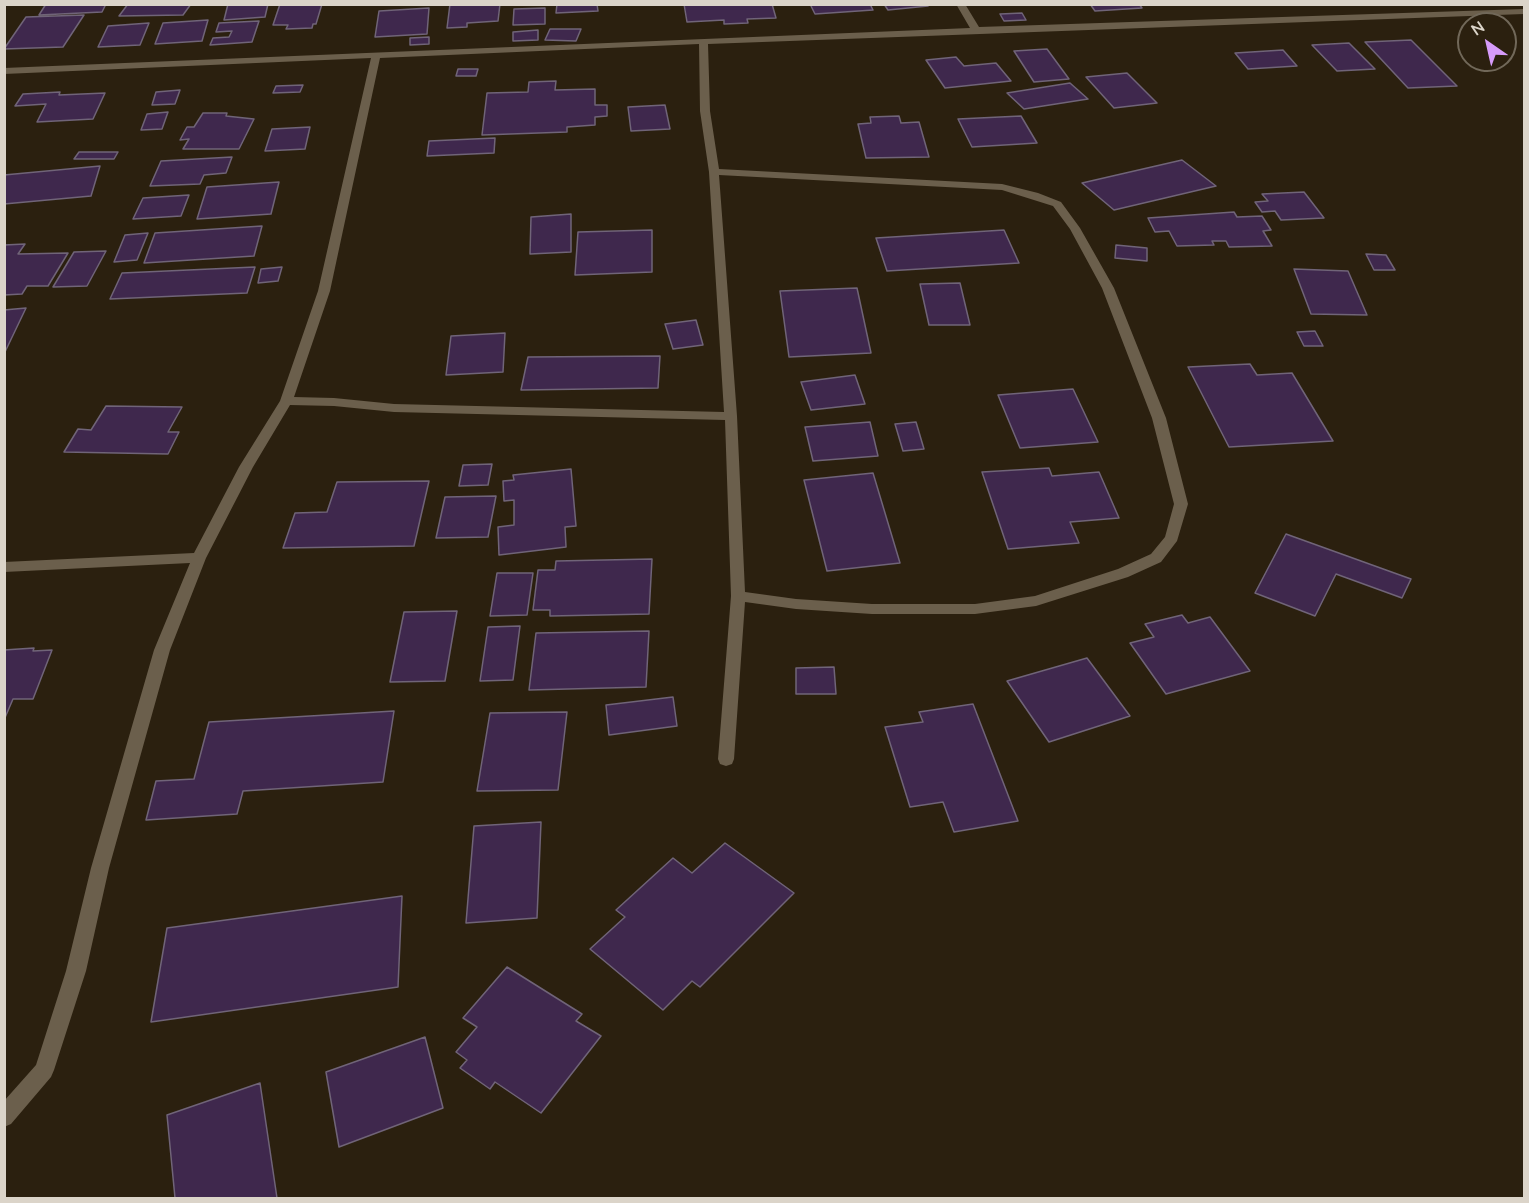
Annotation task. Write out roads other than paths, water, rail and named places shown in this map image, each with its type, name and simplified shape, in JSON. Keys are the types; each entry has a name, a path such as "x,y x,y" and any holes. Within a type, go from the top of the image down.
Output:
{"street":[{"path":"960,4 976,30"},
{"path":"6,73 376,54 703,43 976,30 1524,12"},
{"path":"703,43 705,111 714,172 731,416 738,596 726,759"},
{"path":"4,1117 44,1070 76,971 100,868 162,650 199,558 246,467 286,401 324,291 376,54"},
{"path":"714,172 1002,187 1058,204 1075,228 1108,288 1159,418 1181,504 1172,538 1156,558 1123,573 1036,602 975,609 872,609 796,604 738,596"},
{"path":"286,401 334,402 394,408 731,416"},
{"path":"4,567 199,558"}]}
